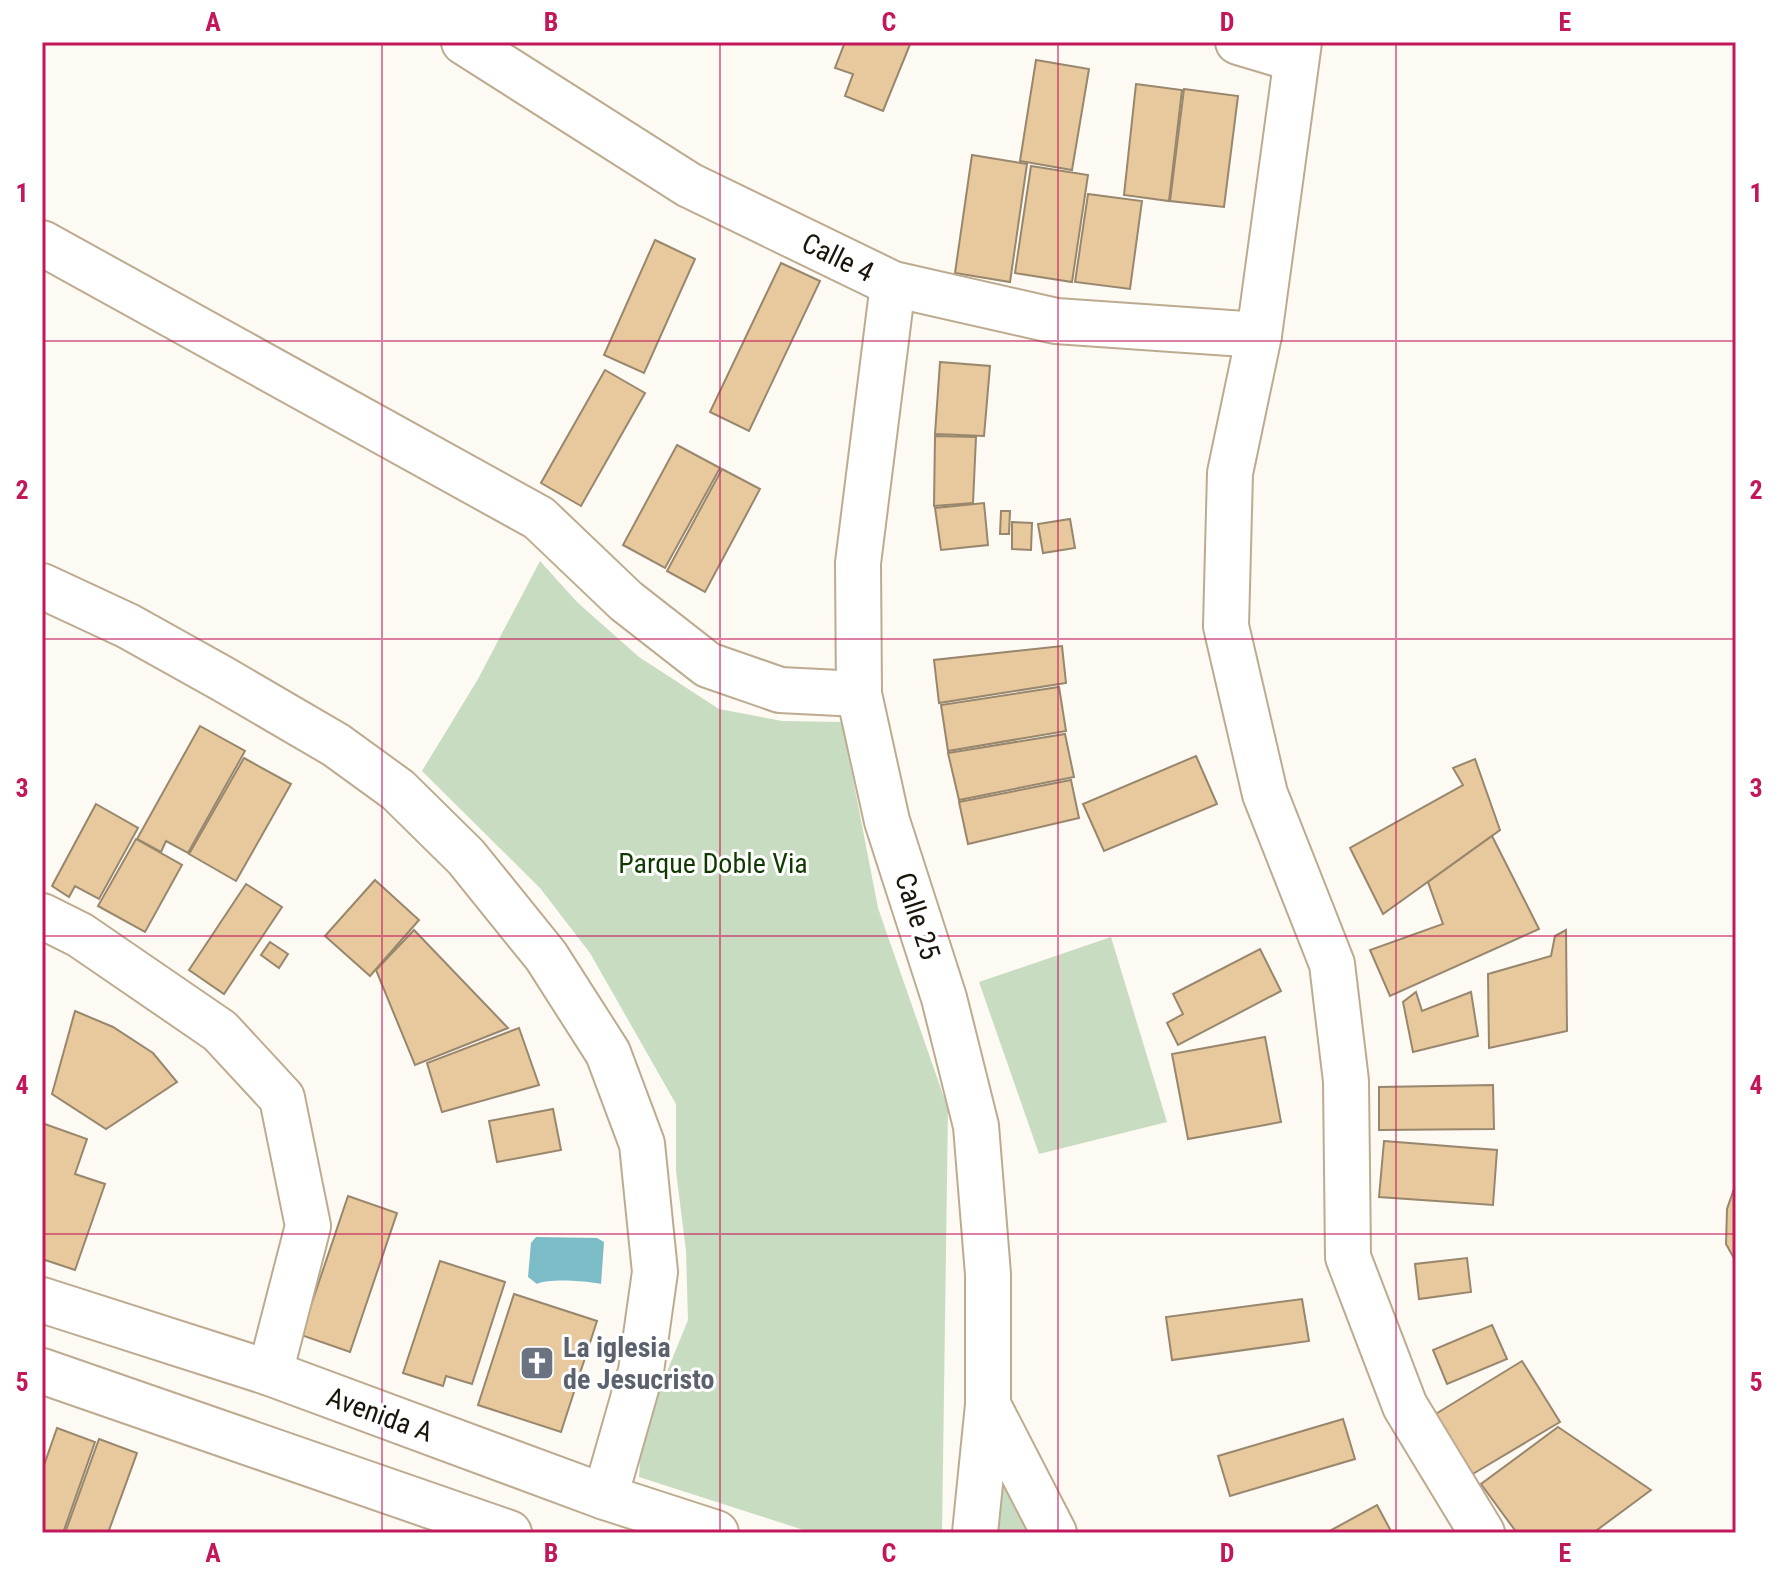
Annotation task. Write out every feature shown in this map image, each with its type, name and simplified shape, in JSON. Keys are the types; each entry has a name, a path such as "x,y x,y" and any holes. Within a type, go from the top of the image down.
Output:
{"street":[{"name":"Calle 4","path":"464,42 689,185 893,284 1056,321 1259,335"},
{"path":"1238,42 1297,50 1259,335 1230,473 1226,626 1265,794 1332,964 1346,1081 1348,1257 1405,1406 1482,1533"},
{"path":"42,243 539,518 626,601 708,665 780,690 859,694"},
{"name":"Calle 25","path":"893,284 858,563 859,694 887,821 944,998 976,1126 988,1274 988,1405 1054,1533"},
{"path":"42,586 128,626 223,679 336,745 398,790 466,857 546,956 608,1053 642,1144 655,1272 641,1371 605,1497"},
{"path":"42,916 80,935 220,1031 282,1098 308,1226 270,1373"},
{"name":"Avenida A","path":"42,1300 270,1373 605,1497 716,1533"},
{"path":"42,1371 509,1533"},
{"path":"975,1533 988,1405"}],"green space":[{"name":"Parque Doble Via","path":"540,561 577,602 639,657 719,709 782,721 842,722 878,908 948,1109 942,1533 813,1533 639,1477 642,1433 688,1320 686,1251 676,1171 676,1104 590,953 540,888 422,771 478,679"},
{"path":"1111,937 1167,1122 1039,1154 979,982"},
{"path":"996,1459 1027,1533 984,1533"}],"water":[{"path":"536,1237 597,1238 604,1242 601,1284 559,1281 537,1284 528,1277 531,1243"}],"building":[{"path":"845,42 911,42 883,111 845,96 853,74 835,68"},
{"path":"1036,60 1089,69 1072,170 1020,161"},
{"path":"1136,84 1182,90 1169,201 1124,195"},
{"path":"1184,89 1238,96 1224,207 1170,201"},
{"path":"972,155 1027,164 1010,282 955,273"},
{"path":"1031,166 1088,175 1072,282 1015,273"},
{"path":"1088,194 1142,201 1130,289 1075,282"},
{"path":"655,240 695,259 644,373 604,355"},
{"path":"781,263 820,281 749,431 710,412"},
{"path":"940,362 990,366 984,436 935,434"},
{"path":"605,370 645,393 581,506 541,483"},
{"path":"935,436 976,437 973,503 934,506"},
{"path":"677,445 720,468 665,568 623,545"},
{"path":"722,469 760,489 705,592 667,571"},
{"path":"984,503 988,545 941,550 935,508"},
{"path":"1001,511 1010,511 1009,534 1000,534"},
{"path":"1070,519 1075,548 1043,553 1038,524"},
{"path":"1012,522 1032,523 1031,550 1012,549"},
{"path":"1062,646 1066,683 939,703 934,660"},
{"path":"1059,687 1066,731 948,751 941,705"},
{"path":"200,726 245,751 188,853 166,841 161,852 137,839"},
{"path":"1065,734 1074,777 959,800 948,753"},
{"path":"1196,756 1217,804 1104,851 1083,804"},
{"path":"244,758 291,784 236,881 189,854"},
{"path":"1475,759 1500,830 1383,914 1350,848 1463,785 1453,768"},
{"path":"1071,780 1079,818 968,844 959,802"},
{"path":"96,804 138,828 99,899 75,886 69,897 52,886"},
{"path":"1492,836 1539,929 1390,996 1370,950 1443,924 1428,882"},
{"path":"136,839 182,865 145,932 98,906"},
{"path":"375,880 419,920 370,976 325,936"},
{"path":"246,884 282,907 224,994 189,970"},
{"path":"414,930 508,1028 415,1065 376,970"},
{"path":"1566,930 1567,1031 1489,1048 1488,974 1551,956 1555,936"},
{"path":"270,942 288,954 279,968 261,955"},
{"path":"1260,949 1281,991 1178,1045 1167,1023 1183,1014 1173,994"},
{"path":"1416,992 1422,1011 1471,992 1478,1036 1413,1052 1403,1002"},
{"path":"75,1011 113,1027 153,1053 177,1082 106,1129 52,1094"},
{"path":"519,1028 539,1085 442,1112 427,1063"},
{"path":"1265,1037 1281,1122 1188,1139 1172,1054"},
{"path":"1493,1085 1494,1129 1379,1130 1379,1087"},
{"path":"553,1109 561,1150 497,1162 489,1121"},
{"path":"42,1123 87,1139 75,1174 105,1184 75,1270 42,1259"},
{"path":"1384,1141 1497,1150 1493,1205 1379,1197"},
{"path":"1736,1183 1736,1262 1726,1244 1727,1209"},
{"path":"348,1196 397,1213 350,1352 301,1335"},
{"path":"1467,1258 1471,1292 1419,1299 1415,1264"},
{"path":"440,1261 505,1282 472,1384 446,1376 443,1386 403,1373"},
{"name":"La iglesia de Jesucristo","path":"514,1294 597,1321 561,1432 478,1405"},
{"path":"1302,1299 1309,1341 1172,1360 1166,1317"},
{"path":"1492,1325 1507,1359 1447,1384 1433,1350"},
{"path":"1522,1361 1560,1422 1471,1475 1434,1415"},
{"path":"1343,1419 1355,1459 1230,1496 1218,1456"},
{"path":"1558,1427 1651,1490 1593,1533 1517,1533 1481,1484"},
{"path":"57,1428 95,1442 63,1533 42,1533 42,1471"},
{"path":"99,1439 137,1453 108,1533 65,1533"},
{"path":"1377,1505 1392,1533 1326,1533"}],"place":[{"name":"La iglesia de Jesucristo","path":"537,1363"}]}
